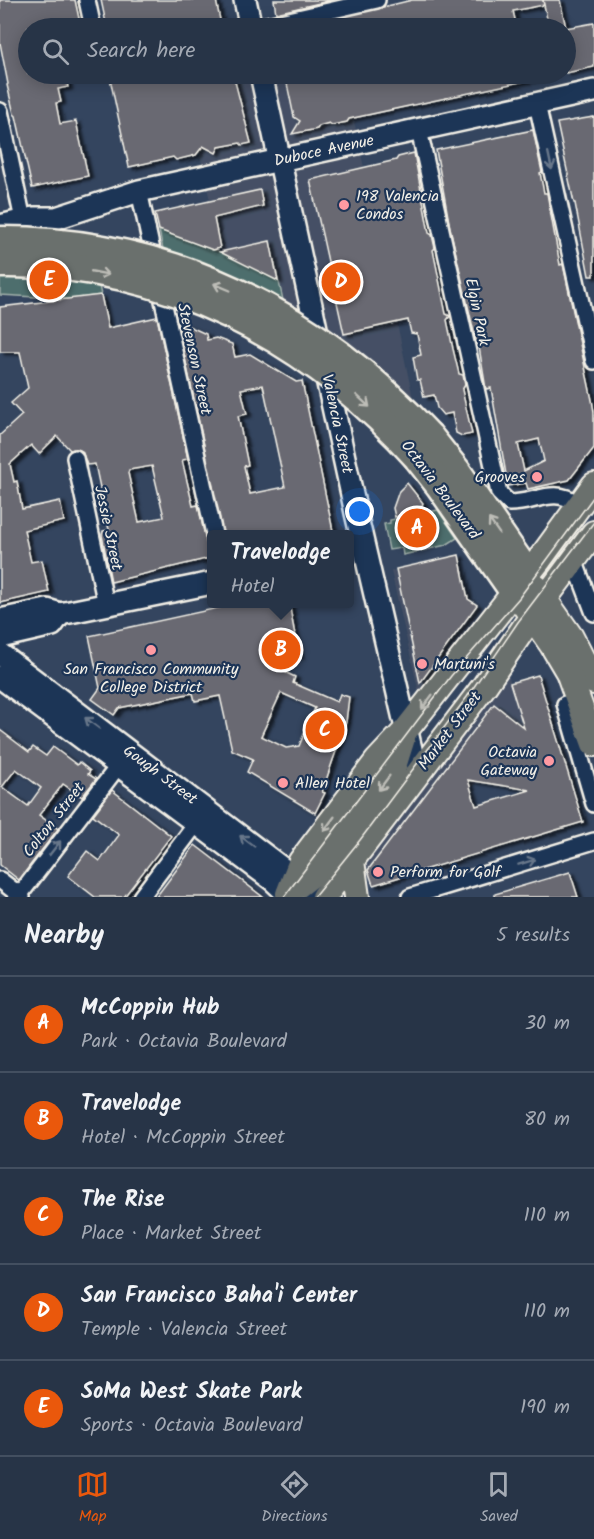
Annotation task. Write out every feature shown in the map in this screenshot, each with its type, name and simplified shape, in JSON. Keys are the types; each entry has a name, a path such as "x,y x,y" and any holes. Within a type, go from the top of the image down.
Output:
{"highway":[{"name":"Octavia Boulevard","path":"0,243 72,245 134,257 192,275 275,312 327,345 374,381 423,447 440,485 520,582"},
{"name":"Octavia Boulevard","path":"0,263 69,267 128,278 184,295 238,318 290,346 338,380 379,416 423,447"}],"main road":[{"path":"245,0 250,18"},
{"name":"Valencia Street","path":"263,84 351,530"},
{"name":"Duboce Avenue","path":"0,226 33,218 56,218 139,191 594,91"},
{"name":"Duboce Avenue","path":"0,243 41,232 56,218"},
{"path":"302,891 301,861 376,761 406,730 594,484"},
{"name":"Market Street","path":"302,891 352,861 485,685 538,607 594,533"},
{"name":"Valencia Street","path":"355,551 417,775"},
{"name":"Octavia Boulevard","path":"520,582 538,607 576,645 594,682"},
{"path":"0,620 47,610 60,614 207,584"},
{"name":"Octavia Boulevard","path":"538,607 568,672 594,744"},
{"path":"0,637 52,626 60,614"},
{"name":"Gough Street","path":"0,654 201,817 302,891"},
{"path":"564,704 568,672"},
{"name":"Gough Street","path":"0,677 119,765 201,817"},
{"path":"352,861 357,897"}],"street":[{"path":"87,0 91,18"},
{"path":"297,18 377,0"},
{"path":"537,104 594,361"},
{"path":"0,111 23,220"},
{"name":"Elgin Park","path":"418,130 496,484 504,500 509,502 516,503 557,495 565,496 579,504"},
{"name":"Stevenson Street","path":"139,191 213,530"},
{"name":"Jessie Street","path":"75,459 106,605"},
{"path":"574,560 594,613"},
{"path":"564,704 594,804"},
{"name":"Colton Street","path":"20,896 119,765"},
{"path":"141,897 201,817"},
{"path":"410,897 594,841"},
{"path":"0,880 20,896"}],"shaded area":[{"path":"184,84 346,84 414,403 297,310 226,273"},
{"path":"413,567 481,609 419,693 391,571"},
{"path":"508,674 526,731 441,819 411,855 366,870 362,866"}],"green space":[{"path":"159,230 226,254 274,279 279,282 283,300 198,264 164,254"},
{"path":"89,239 101,295 71,299 0,295 0,266"},
{"path":"438,510 457,538 446,545 403,555 402,548 389,550 384,524 390,523 390,520"}],"building":[{"path":"0,0 75,0 79,18 18,18 18,84 67,84 68,87 58,89 61,102 56,103 60,124 76,121 88,176 32,188 7,85 0,43"},
{"path":"101,0 216,0 220,18 105,18"},
{"path":"274,0 333,0 276,13"},
{"path":"412,0 543,0 544,5 513,11 515,18 337,18"},
{"path":"543,0 560,0 564,18 547,18"},
{"path":"594,23 594,67 576,71 576,26"},
{"path":"111,84 236,84 251,143 219,147 216,153 203,146 196,155 176,160 173,157 129,167"},
{"path":"287,84 511,84 349,119 347,122 332,125 329,123 317,129 292,134 300,121 294,117"},
{"path":"594,117 594,276 589,276 557,123"},
{"path":"533,130 544,193 547,193 560,265 563,264 594,412 594,448 569,480 528,489 526,483 508,486 491,388 486,389 479,347 450,228 436,150","holes":["539,439 544,461 524,471 518,444"]},
{"path":"414,153 429,233 432,235 435,248 433,250 446,314 450,316 447,320 453,349 459,374 463,375 465,385 462,390 472,434 462,436 456,433 452,413 443,415 437,408 434,395 424,397 420,380 417,380 413,357 421,355 417,334 411,333 408,320 344,334 310,180 396,160 398,157"},
{"path":"260,190 263,206 214,218 220,248 213,250 159,230 155,213"},
{"path":"270,241 278,281 220,252"},
{"path":"101,295 108,328 157,317 188,459 182,460 193,506 198,505 207,545 207,559 111,582 102,535 103,531 109,530 95,464 87,465 82,451 70,450 57,436 39,454 31,445 10,464 14,482 17,481 22,509 60,501 64,521 24,530 31,562 42,560 49,592 0,603 0,435 22,415 11,403 28,388 20,352 0,352 0,307","holes":["152,466 164,517 139,522 128,473 129,470"]},
{"path":"184,324 206,334 207,340 216,338 232,344 235,357 250,354 296,382 302,381 333,530 222,530 178,326","holes":["263,385 285,487 250,494 244,466 248,465 238,416 247,414 241,389"]},
{"path":"407,483 423,503 419,512 395,517 393,508 399,491"},
{"path":"459,555 468,599 477,605 420,683 396,569"},
{"path":"218,608 290,608 299,656 266,663 295,677 293,683 337,702 340,694 349,697 346,722 322,792 325,793 315,813 247,772 253,759 232,750 220,696 195,701 193,693 119,708 114,715 92,699 100,688 89,636","holes":["281,693 315,708 299,746 286,748 261,736"]},
{"path":"538,675 583,822 373,885 368,870 494,704 524,728 510,683","holes":["468,780 530,790 476,806"]},
{"path":"0,730 29,752 33,747 46,756 53,747 77,765 79,762 90,771 88,774 96,779 82,797 63,784 39,815 58,829 19,880 0,865","holes":["16,769 41,788 28,806 2,787"]},
{"path":"112,790 171,836 124,897 95,897 68,876 87,851 100,861 119,835 93,815"},
{"path":"195,845 263,897 156,897"},
{"path":"570,872 578,897 495,897 495,894"}],"tram line":[{"path":"284,897 451,676 519,598 594,496"},
{"path":"314,897 360,840 467,697 518,622 594,522"}],"place":[{"name":"198 Valencia Condos","path":"344,205"},
{"name":"SoMa West Skate Park","path":"49,280"},
{"name":"San Francisco Baha'i Center","path":"341,282"},
{"name":"Grooves","path":"537,477"},
{"name":"McCoppin Hub","path":"417,528"},
{"name":"San Francisco Community College District","path":"151,650"},
{"name":"Travelodge","path":"281,650"},
{"name":"Martuni's","path":"422,664"},
{"name":"The Rise","path":"325,730"},
{"name":"Octavia Gateway","path":"549,761"},
{"name":"Allen Hotel","path":"283,783"},
{"name":"Perform for Golf","path":"378,872"}]}
